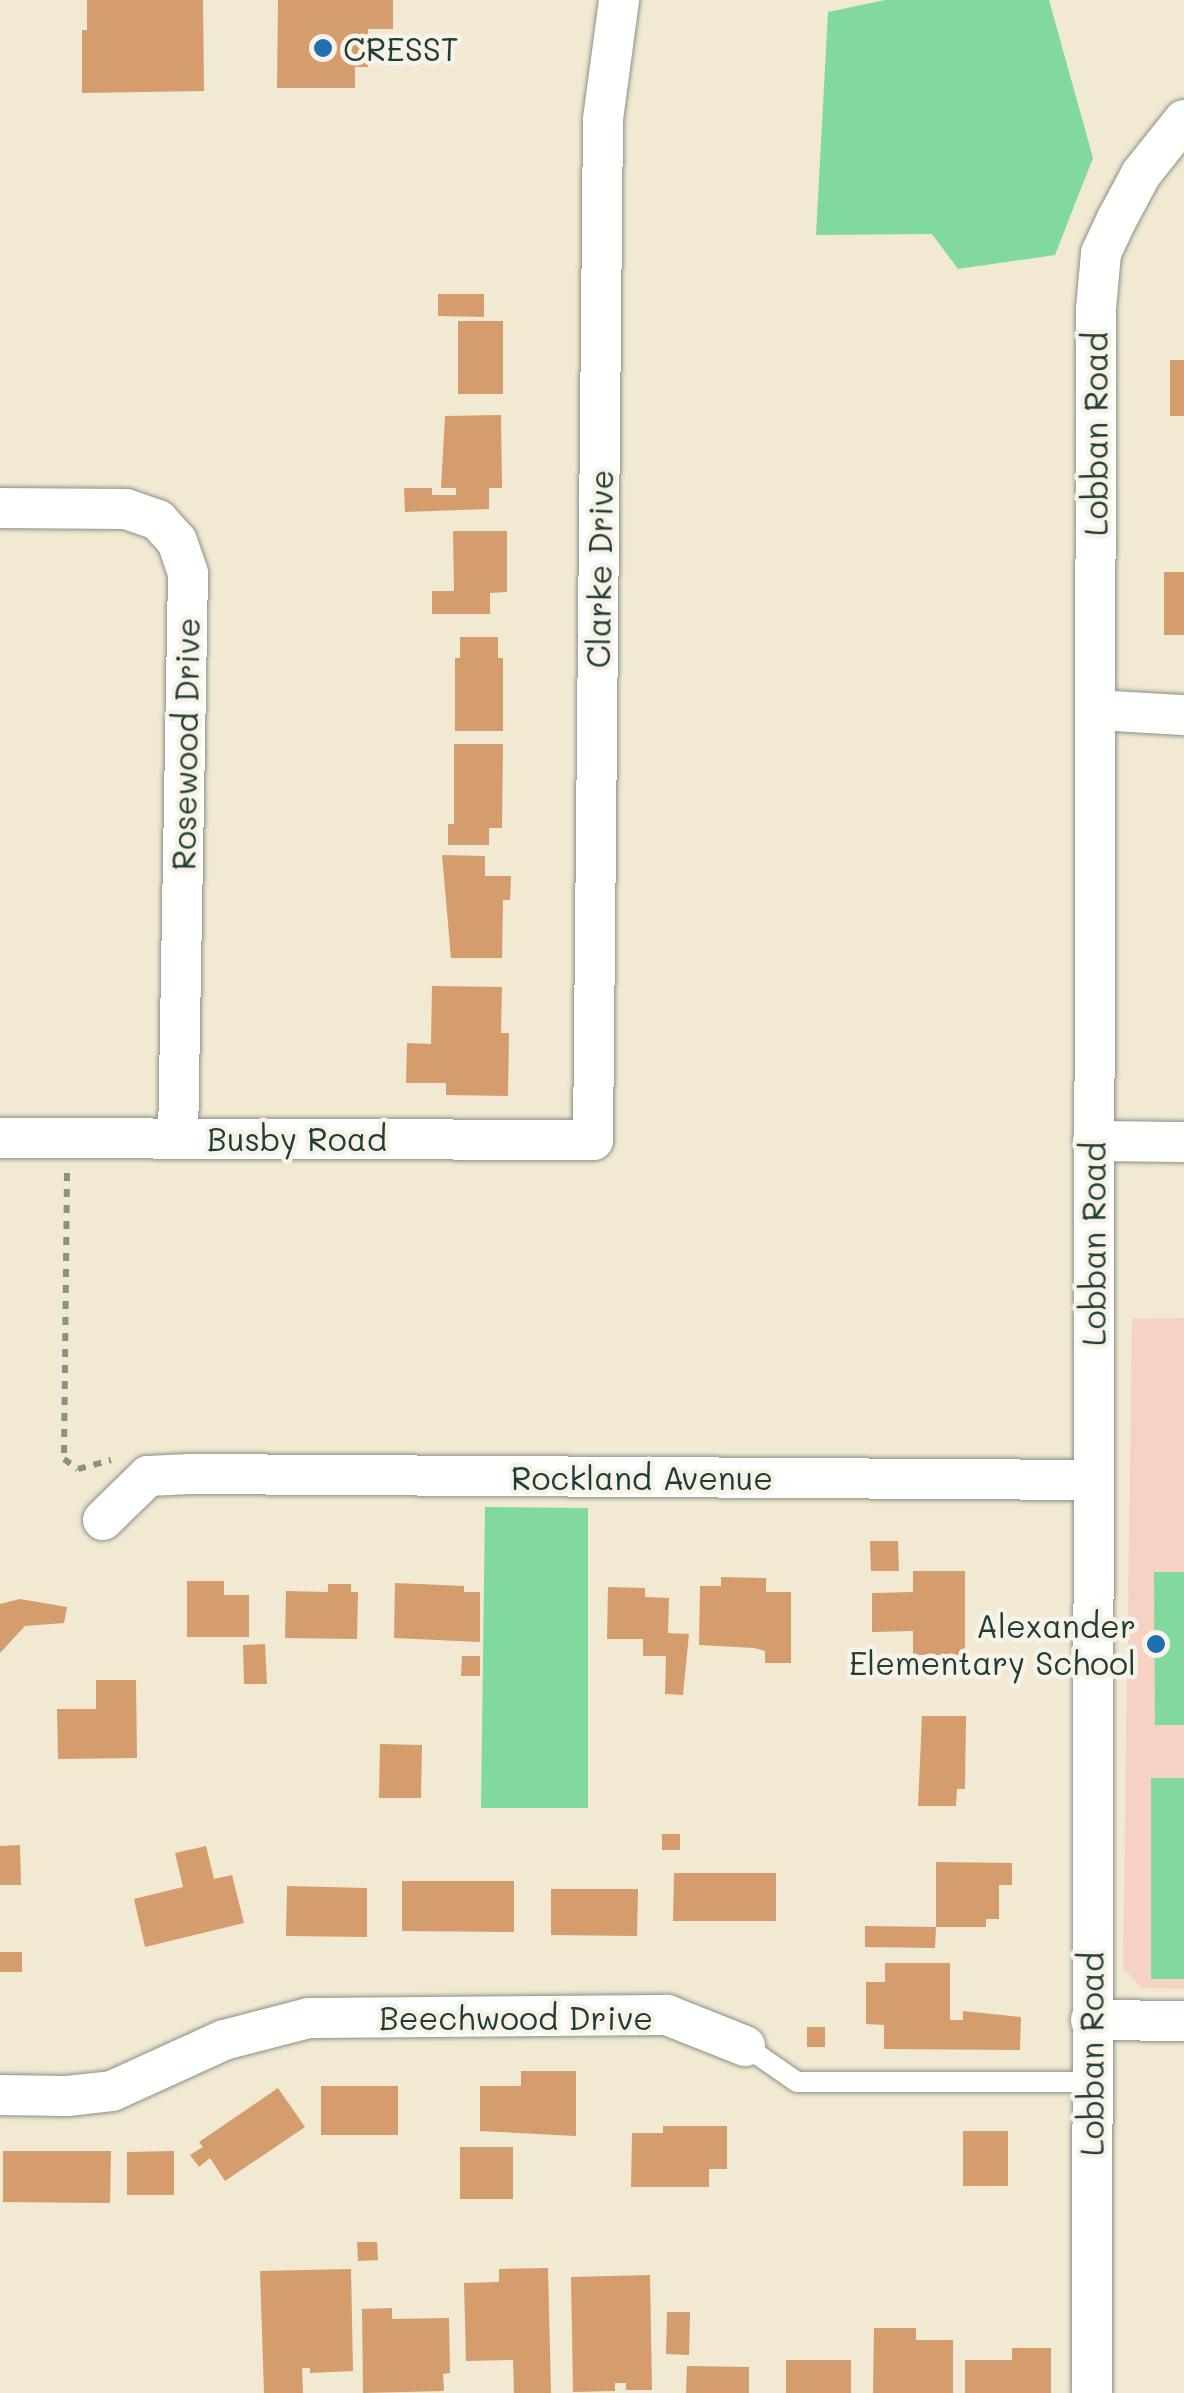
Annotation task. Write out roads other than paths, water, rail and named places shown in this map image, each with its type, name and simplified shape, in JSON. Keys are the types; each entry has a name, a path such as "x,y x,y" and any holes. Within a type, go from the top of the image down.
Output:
{"street":[{"name":"Clarke Drive","path":"593,1140 603,119 618,0"},
{"name":"Lobban Road","path":"1092,2393 1089,2082 1096,309 1101,253 1141,174 1184,120"},
{"name":"Rosewood Drive","path":"0,508 126,508 158,520 178,541 188,573 178,1138"},
{"path":"1096,710 1184,714"},
{"name":"Busby Road","path":"0,1138 593,1140"},
{"path":"1093,1141 1184,1142"},
{"name":"Rockland Avenue","path":"113,1512 148,1476 190,1474 1094,1480"},
{"name":"Beechwood Drive","path":"0,2095 67,2096 112,2091 224,2040 309,2018 666,2016 745,2046"},
{"path":"1091,2020 1184,2021"}],"lane":[{"name":"Beechwood Drive","path":"745,2046 797,2082 1089,2082"}],"place":[{"name":"CRESST","path":"323,48"},
{"name":"Alexander Elementary School","path":"1156,1644"}]}
